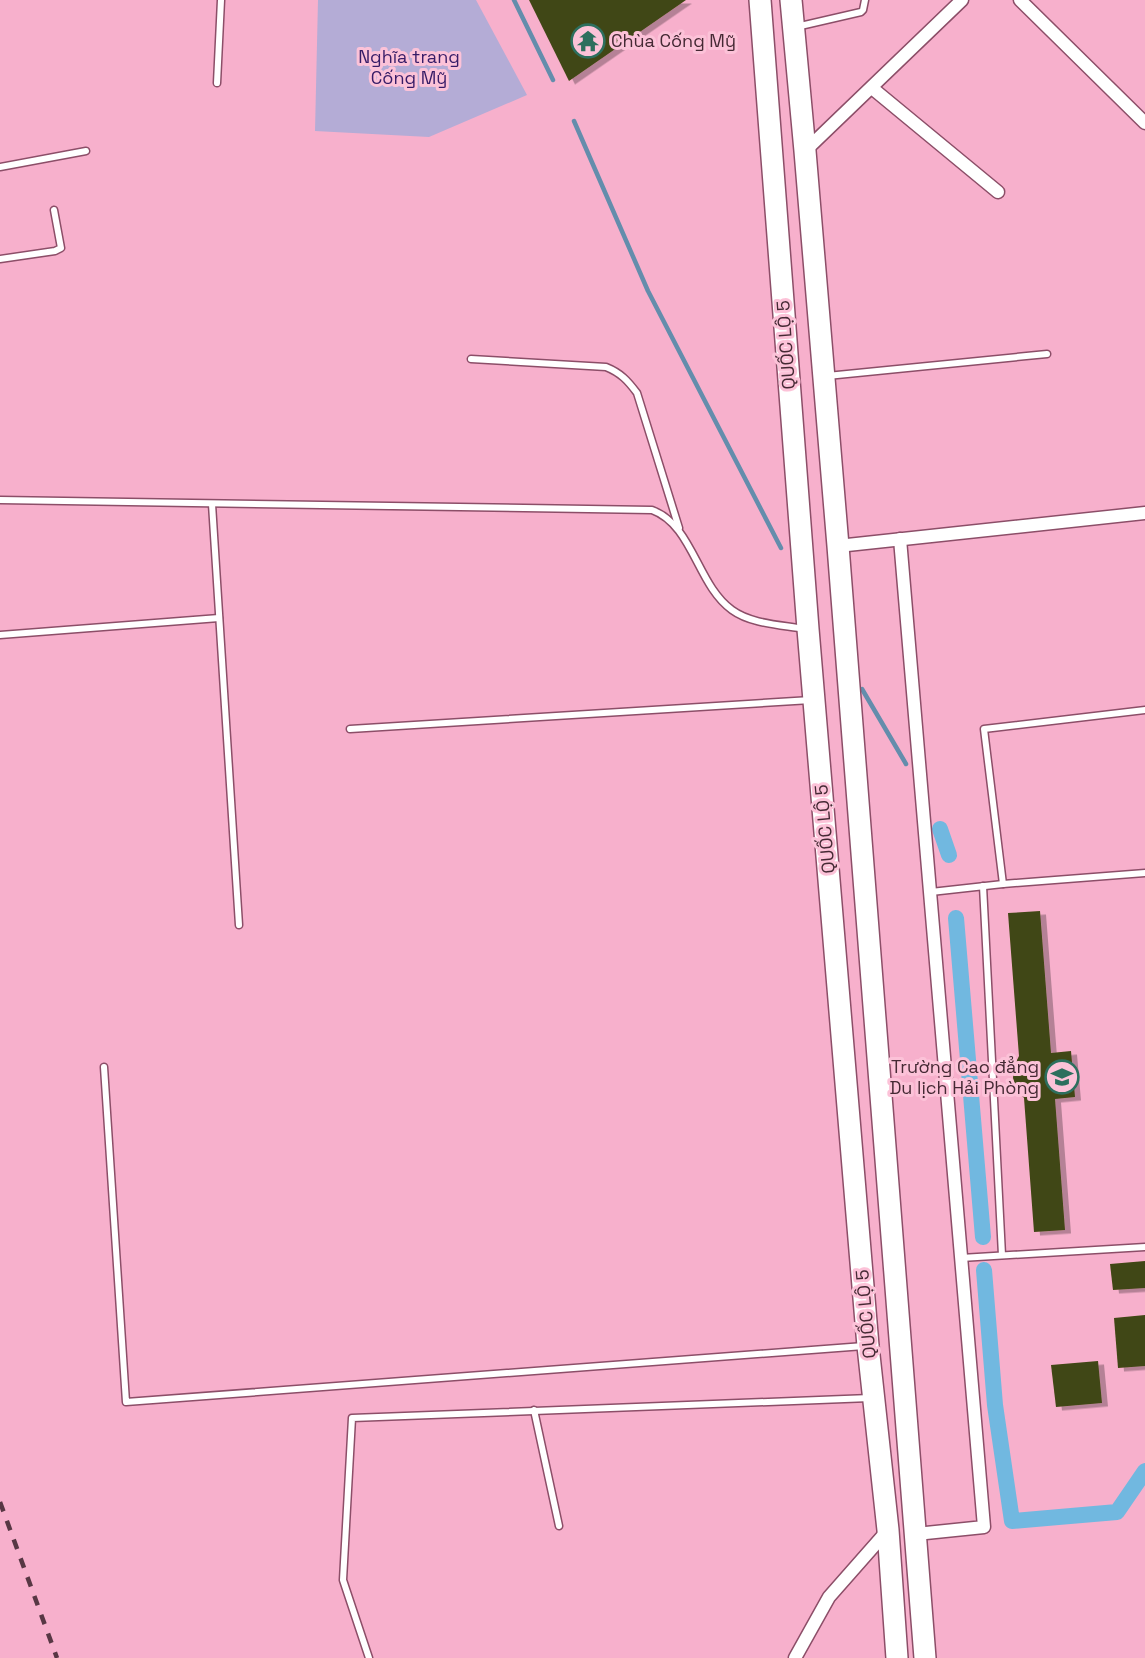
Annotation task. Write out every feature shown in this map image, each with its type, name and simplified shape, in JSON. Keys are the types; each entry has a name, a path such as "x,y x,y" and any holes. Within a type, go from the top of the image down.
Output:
{"highway":[{"name":"QUỐC LỘ 5","path":"760,0 808,629 868,1346 888,1530 897,1658"},
{"name":"QUỐC LỘ 5","path":"790,0 838,546 925,1658"}],"street":[{"path":"805,151 962,0"},
{"path":"1020,0 1145,123"},
{"path":"872,88 998,192"},
{"path":"838,546 1145,513"},
{"path":"900,539 984,1527 916,1534"},
{"path":"795,1658 829,1597 888,1530"}],"lane":[{"path":"217,82 221,0"},
{"path":"793,27 861,12 864,10 865,0"},
{"path":"0,167 86,151"},
{"path":"0,259 56,252 61,248 54,210"},
{"path":"824,376 1047,354"},
{"path":"471,359 606,367 618,371 637,393 681,534 712,590 734,611 748,618 808,629"},
{"path":"0,501 652,510 663,514 681,534"},
{"path":"212,504 239,925"},
{"path":"0,634 219,618"},
{"path":"350,729 815,700"},
{"path":"1003,884 984,729 1145,710"},
{"path":"930,892 1145,873"},
{"path":"983,886 1002,1255"},
{"path":"104,1066 126,1402 868,1346"},
{"path":"961,1258 1145,1247"},
{"path":"369,1658 343,1580 352,1418 874,1398"},
{"path":"534,1410 559,1526"}],"green space":[{"name":"Nghĩa trang Cống Mỹ","path":"318,0 476,0 527,95 429,137 315,131"}],"building":[{"name":"Chùa Cống Mỹ","path":"529,0 686,0 569,81"},
{"path":"1040,911 1051,1053 1071,1051 1075,1097 1055,1099 1065,1230 1034,1232 1024,1098 1017,1090 1013,1078 1014,1066 1019,1056 1008,913"},
{"path":"1145,1261 1145,1288 1113,1290 1110,1264"},
{"path":"1145,1315 1145,1366 1118,1368 1114,1318"},
{"path":"1098,1361 1102,1403 1056,1407 1051,1365"}],"waterway":[{"path":"514,0 553,80"},
{"path":"574,121 648,291 781,548"},
{"path":"862,689 906,764"},
{"path":"940,829 949,855"},
{"path":"956,918 983,1237"},
{"path":"984,1270 995,1405 1012,1521 1117,1512 1145,1471"}],"railway":[{"path":"0,1502 57,1658"}],"place":[{"name":"Chùa Cống Mỹ","path":"588,41"},
{"name":"Trường Cao đẳng Du lịch Hải Phòng","path":"1062,1077"}]}
